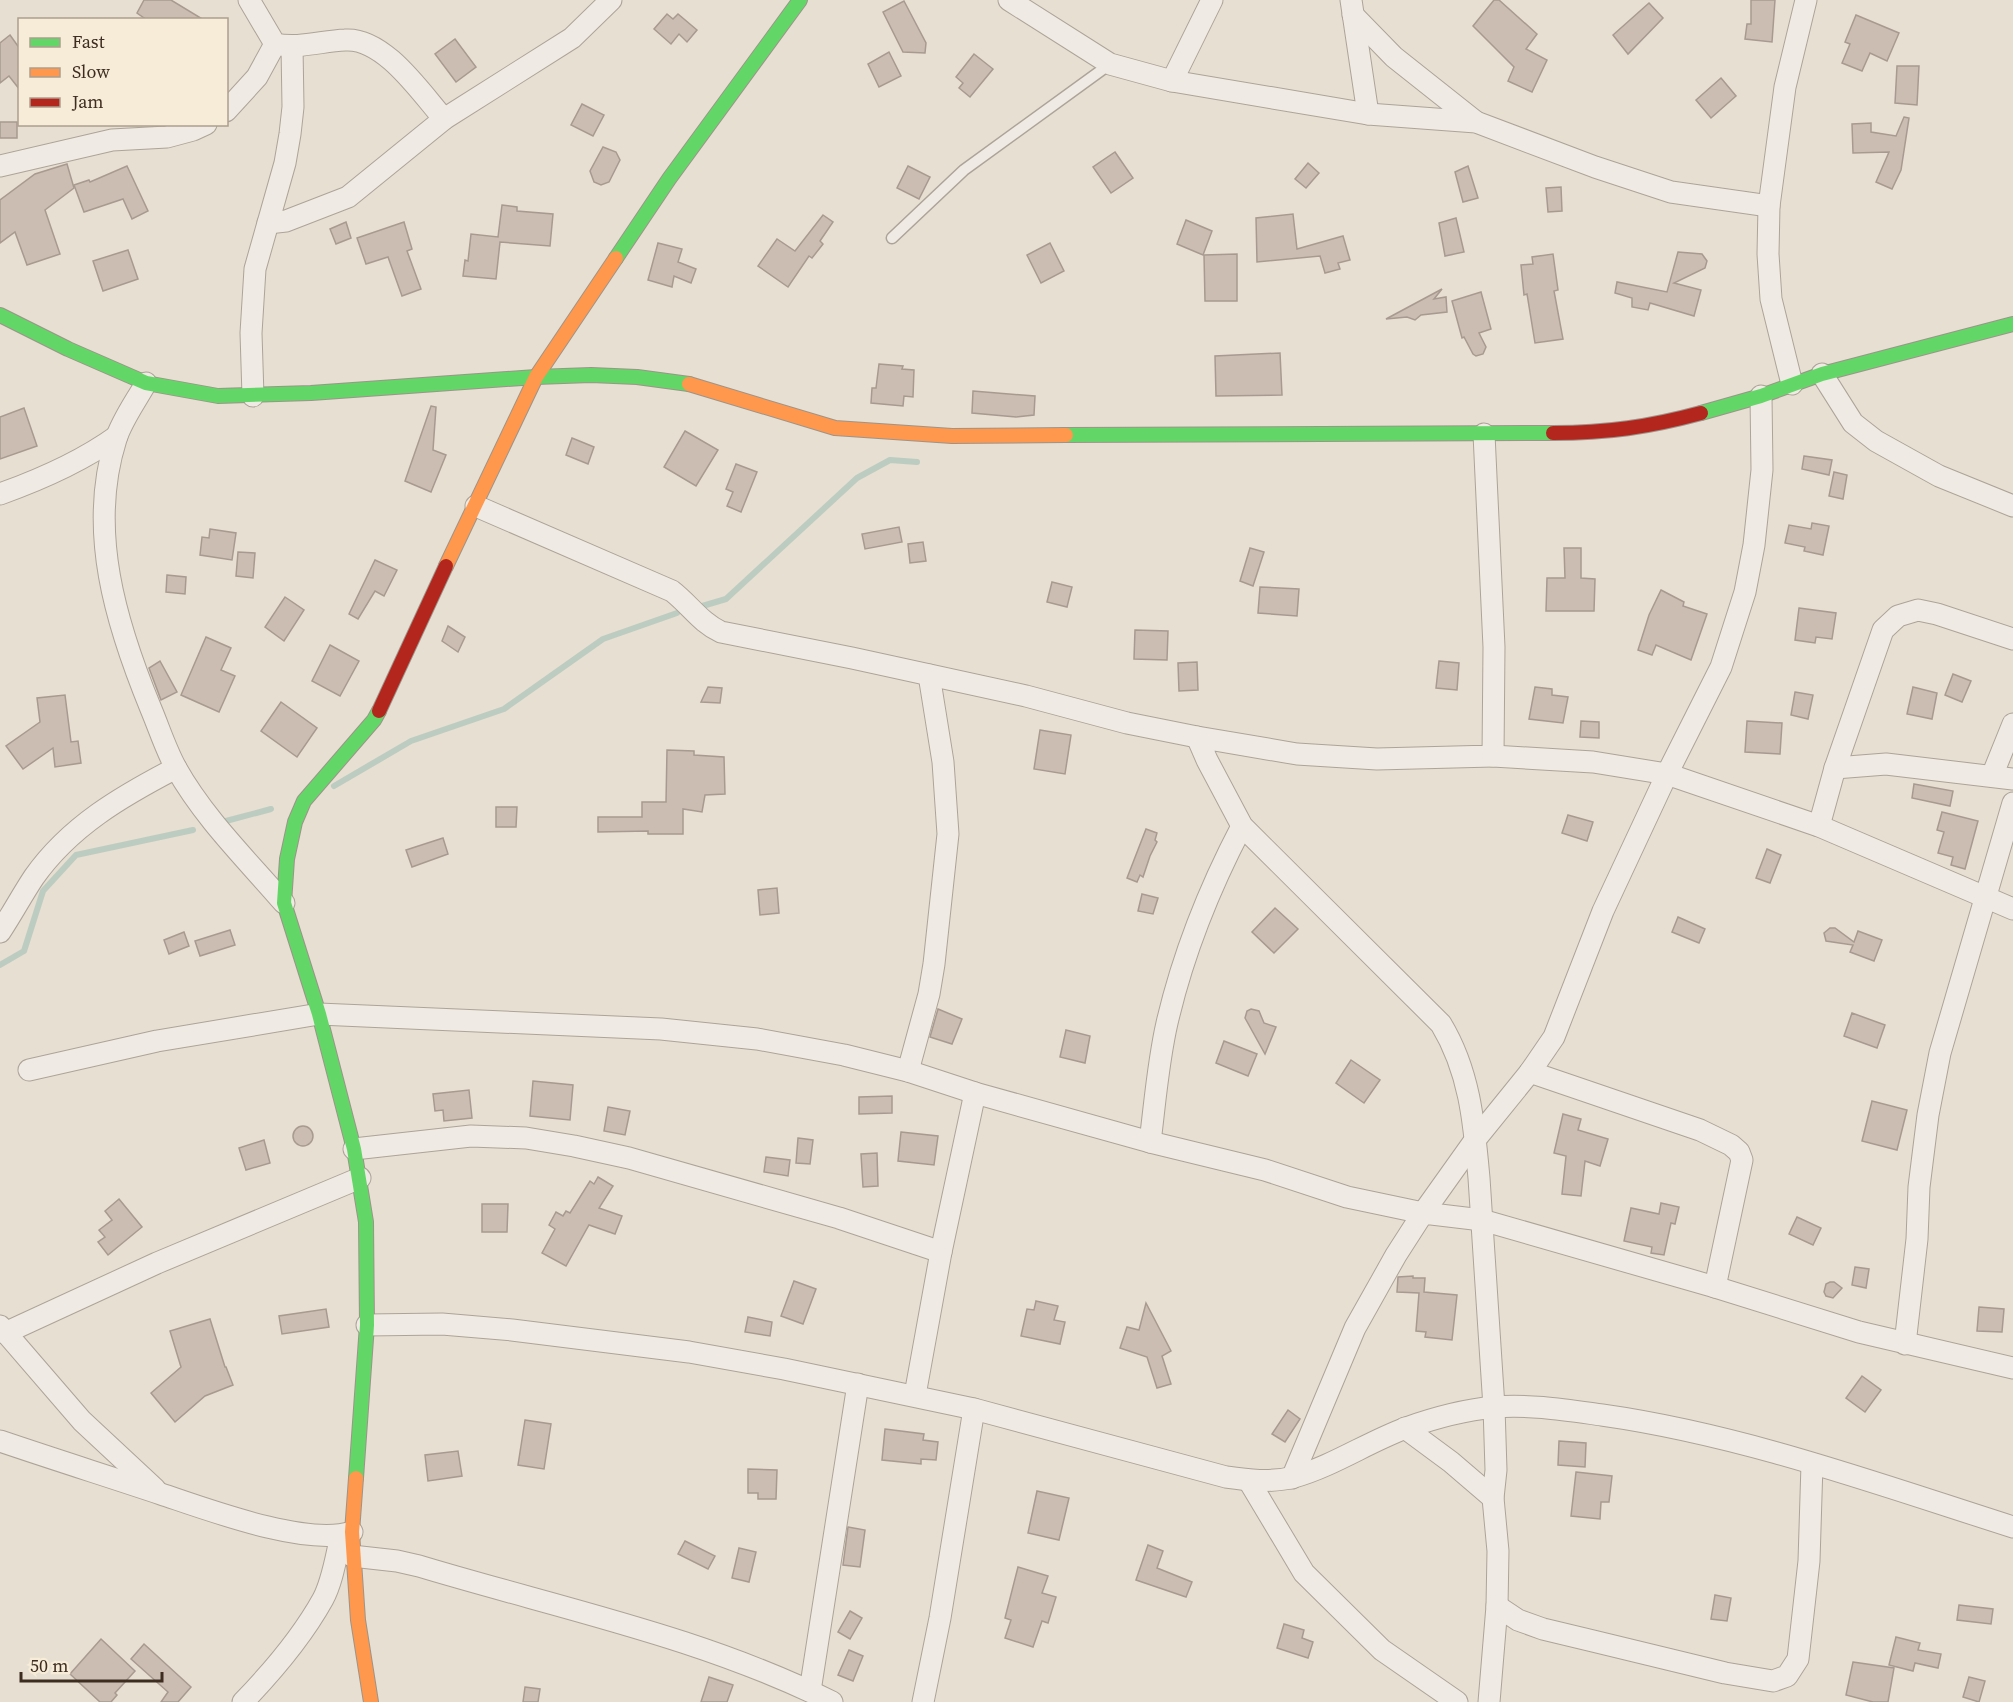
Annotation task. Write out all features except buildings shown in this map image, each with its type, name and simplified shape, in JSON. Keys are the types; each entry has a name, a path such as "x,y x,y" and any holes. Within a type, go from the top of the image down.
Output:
{"street":[{"path":"249,0 283,45 293,106 285,163 255,269 250,333 253,396"},
{"path":"268,223 286,221 348,197 444,119 572,38 611,0"},
{"path":"243,1702 277,1667 323,1598 346,1534 367,1325 366,1222 360,1178 319,1014 284,903 287,859 299,811 312,790 374,720 386,699 417,628 536,377 669,179 800,0"},
{"path":"1009,0 1110,64 1172,81 1368,114 1476,122 1595,167 1671,192 1769,206"},
{"path":"1172,81 1212,0"},
{"path":"1791,384 1771,299 1769,206 1785,87 1806,0"},
{"path":"1352,7 1368,114"},
{"path":"1352,7 1394,57 1476,122"},
{"path":"228,109 283,45 358,39 390,58 444,119"},
{"path":"0,166 112,140 167,136 202,126"},
{"path":"0,315 68,349 146,383 218,396 253,396 536,377 614,376 684,383 807,422 835,428 952,436 1484,434 1587,433 1618,430 1661,423 1761,396 1822,374 2013,324"},
{"path":"1822,374 1853,423 1876,441 1939,477 2013,506"},
{"path":"146,383 117,436 105,486 104,546 111,591 140,681 176,768 209,816 284,903"},
{"path":"1292,1478 1355,1328 1396,1254 1475,1140 1530,1072 1554,1037 1603,912 1667,774 1721,667 1745,592 1754,545 1762,470 1761,396"},
{"path":"1484,434 1494,647 1493,756"},
{"path":"0,494 64,468 117,436"},
{"path":"476,506 672,591 687,602 706,625 721,632 1026,696 1127,723 1297,754 1377,759 1493,756 1593,762 1667,774 1819,826 2013,909"},
{"path":"1819,826 1835,768 1883,630 1898,616 1918,610 2013,639"},
{"path":"908,1071 929,994 948,834 943,762 928,675"},
{"path":"1835,768 1886,764 2003,778 2013,724"},
{"path":"1197,737 1242,826 1441,1024 1453,1044 1464,1072 1475,1140 1494,1407 1496,1470 1493,1498 1497,1551 1497,1606 1489,1702"},
{"path":"0,932 35,876 80,828 122,796 176,768"},
{"path":"1905,1344 1917,1239 1918,1188 1928,1115 1941,1053 2013,803"},
{"path":"1150,1142 1167,1024 1184,963 1203,906 1242,826"},
{"path":"29,1070 157,1041 319,1014 661,1029 757,1040 844,1055 908,1071 975,1093 1150,1142 1265,1170 1347,1197 1423,1213 1482,1220 1715,1287 1859,1332 2013,1368"},
{"path":"1530,1072 1700,1130 1731,1145 1739,1152 1742,1160 1715,1287"},
{"path":"915,1395 941,1252 975,1093"},
{"path":"354,1149 471,1136 526,1138 574,1146 629,1158 839,1218 941,1252"},
{"path":"160,1494 82,1421 3,1330 360,1178"},
{"path":"367,1325 442,1324 512,1330 689,1352 915,1395 1226,1477 1249,1481 1292,1478 1405,1428 1449,1415 1494,1407 1540,1407 1646,1422 1695,1432 1812,1464 2013,1527"},
{"path":"810,1691 858,1384"},
{"path":"923,1702 953,1547 974,1409"},
{"path":"1405,1428 1451,1462 1493,1498"},
{"path":"0,1441 219,1513 282,1530 316,1535 346,1534"},
{"path":"1497,1606 1518,1620 1543,1629 1637,1652 1725,1673 1773,1681 1787,1676 1798,1659 1809,1562 1812,1464"},
{"path":"1249,1481 1304,1573 1382,1650 1457,1702"},
{"path":"346,1534 352,1556 358,1620 371,1702"},
{"path":"352,1556 419,1566 699,1647 832,1702"}],"lane":[{"path":"892,238 964,170 1110,64"}],"waterway":[{"path":"699,607 726,599 857,478 890,460 917,462"},
{"path":"334,786 411,741 504,709 603,639 677,613"},
{"path":"226,821 271,809"},
{"path":"0,965 24,951 43,891 76,855 193,830"}],"traffic: fast":[{"path":"616,258 669,179 800,0"},
{"path":"0,315 68,349 146,383 218,396 311,393 591,375 637,377 689,384"},
{"path":"1701,413 1761,396 1822,374 2013,324"},
{"path":"1066,435 1553,433"},
{"path":"356,1478 367,1325 366,1222 354,1149 319,1014 284,903 287,859 295,822 304,801 374,720 379,711"}],"traffic: slow":[{"path":"446,566 536,377 616,258"},
{"path":"689,384 835,428 952,436 1066,435"},
{"path":"356,1478 352,1532 358,1620 371,1702"}],"traffic: jam":[{"path":"1553,433 1628,428 1701,413"},
{"path":"379,711 446,566"}]}
